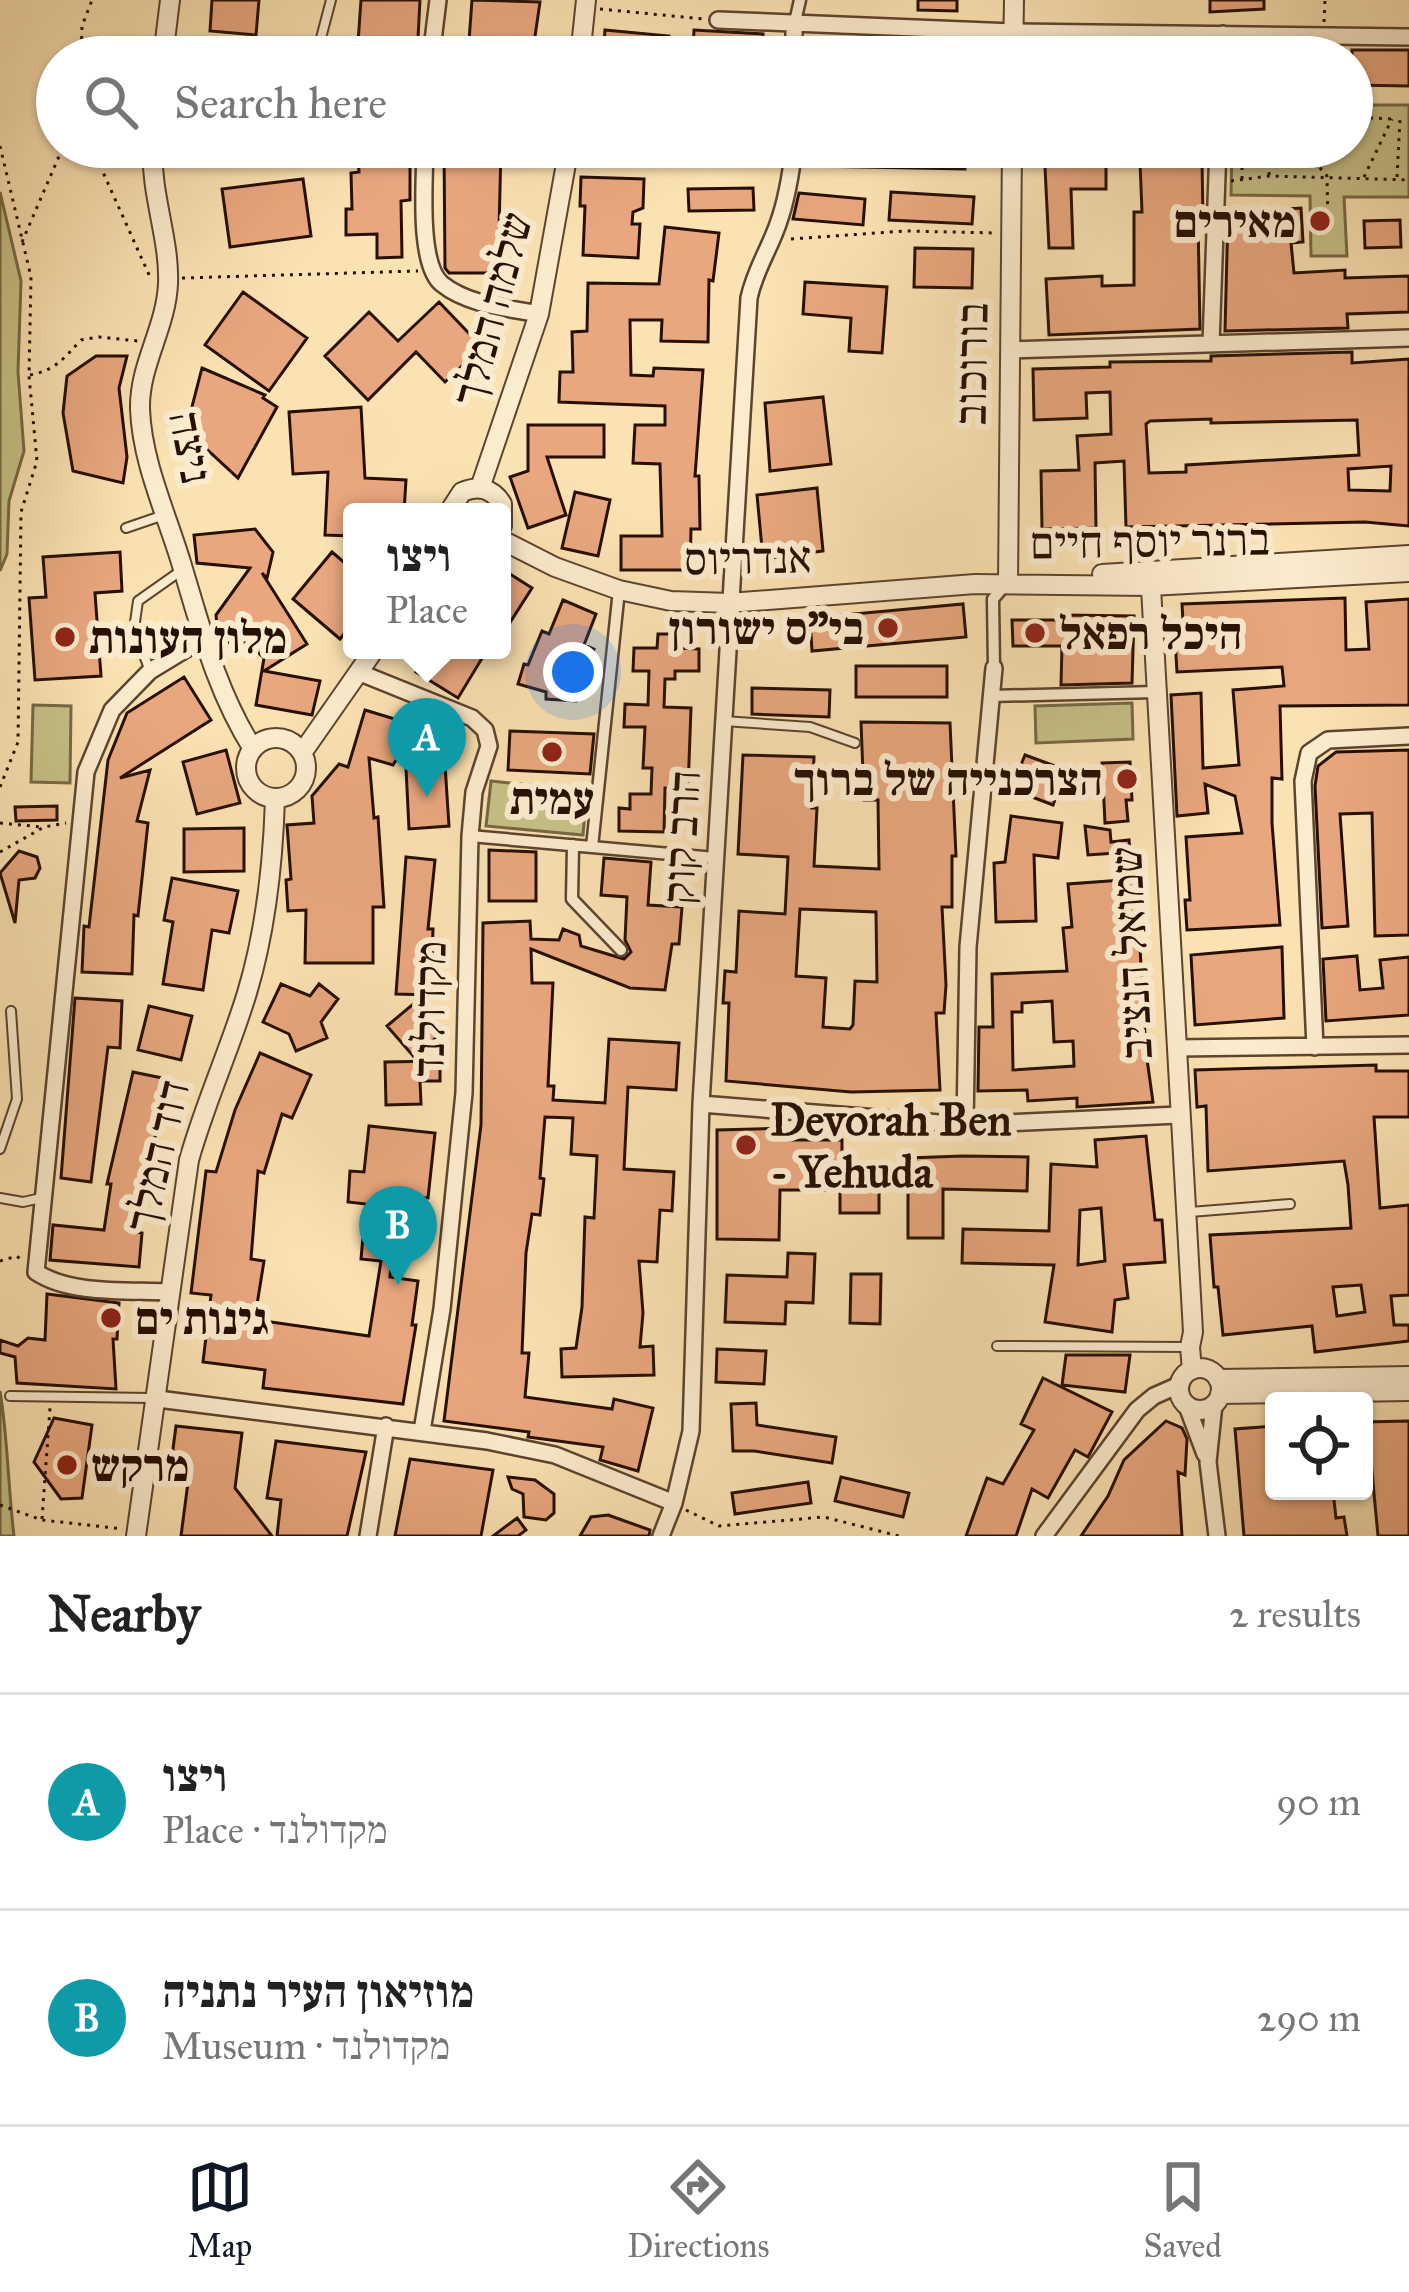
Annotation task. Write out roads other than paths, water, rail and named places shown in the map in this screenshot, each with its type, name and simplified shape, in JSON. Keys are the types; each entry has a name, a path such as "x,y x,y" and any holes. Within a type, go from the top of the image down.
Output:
{"street":[{"path":"166,36 170,0"},
{"path":"434,36 438,0"},
{"path":"794,36 800,0"},
{"path":"1013,36 1014,0"},
{"path":"582,36 586,4"},
{"path":"718,20 1013,32 1324,36"},
{"path":"1373,37 1409,37"},
{"name":"ניצה","path":"154,168 165,316 144,374 140,409 164,515 184,569 201,640 231,713 253,749"},
{"path":"425,168 432,270 440,283 477,302 539,314"},
{"name":"שלמה המלך","path":"480,488 539,314 565,168"},
{"name":"הרב קוק","path":"661,1536 674,1504 691,1431 701,1104 749,298 757,265 771,241 789,188 791,168"},
{"name":"בורוכוב","path":"1007,583 1012,168"},
{"path":"1211,344 1217,168"},
{"path":"1010,350 1409,338"},
{"path":"455,503 462,492 480,488 501,503"},
{"path":"975,584 999,562 1008,544"},
{"name":"אנדריוס","path":"511,545 555,567 619,590 671,601 729,603 1007,583"},
{"name":"ברנר יוסף חיים","path":"1150,578 1409,555"},
{"name":"ברנר יוסף חיים","path":"1007,583 1409,572"},
{"name":"שמואל הנציב","path":"1150,578 1191,1340 1205,1383 1217,1536"},
{"path":"965,1125 968,947 992,696 994,599 1007,583"},
{"path":"592,847 619,590"},
{"path":"169,1292 49,1281 36,1272 86,772 112,710 150,671 201,640"},
{"path":"302,753 367,659"},
{"name":"מקדולנד","path":"358,672 472,718 485,730 488,756 475,792 470,836 464,1093 442,1309 422,1431"},
{"path":"992,696 1156,692"},
{"path":"1315,1047 1303,781 1309,753 1328,740 1409,736"},
{"path":"288,740 302,753 306,762 303,782 288,796 275,799 259,794 247,777 245,767 260,742 288,740"},
{"name":"דוד המלך","path":"136,1534 189,1160 247,994 268,895 275,799"},
{"path":"470,836 715,858"},
{"path":"573,845 572,899 621,950"},
{"path":"1175,1048 1409,1045"},
{"path":"701,1104 965,1125 1178,1115"},
{"path":"1044,1536 1137,1410 1154,1396 1205,1383 1409,1376"},
{"path":"1205,1383 1409,1391"},
{"path":"1187,1406 1205,1383"},
{"path":"158,1399 422,1431 555,1455 674,1504"},
{"name":"שמואל הנציב","path":"1187,1406 1208,1462"},
{"path":"368,1536 386,1426"}],"lane":[{"path":"322,36 331,0"},
{"path":"125,528 164,515"},
{"path":"150,671 134,629 138,601 184,569"},
{"path":"724,721 810,727 855,743"},
{"path":"0,1149 17,1099 11,1011"},
{"path":"0,1198 23,1202 43,1198"},
{"path":"1184,1212 1290,1204"},
{"path":"997,1346 1191,1340"},
{"path":"10,1396 158,1399"}],"place":[{"name":"מאירים","path":"1320,221"},
{"name":"בי\"ס ישורון","path":"888,628"},
{"name":"היכל רפאל","path":"1035,633"},
{"name":"מלון העונות","path":"65,637"},
{"name":"עמית","path":"552,752"},
{"name":"הצרכנייה של ברוך","path":"1127,779"},
{"name":"ויצו","path":"427,797"},
{"name":"Devorah Ben - Yehuda","path":"746,1145"},
{"name":"מוזיאון העיר נתניה","path":"398,1285"},
{"name":"גינות ים","path":"111,1318"},
{"name":"מרקש","path":"67,1465"}]}
